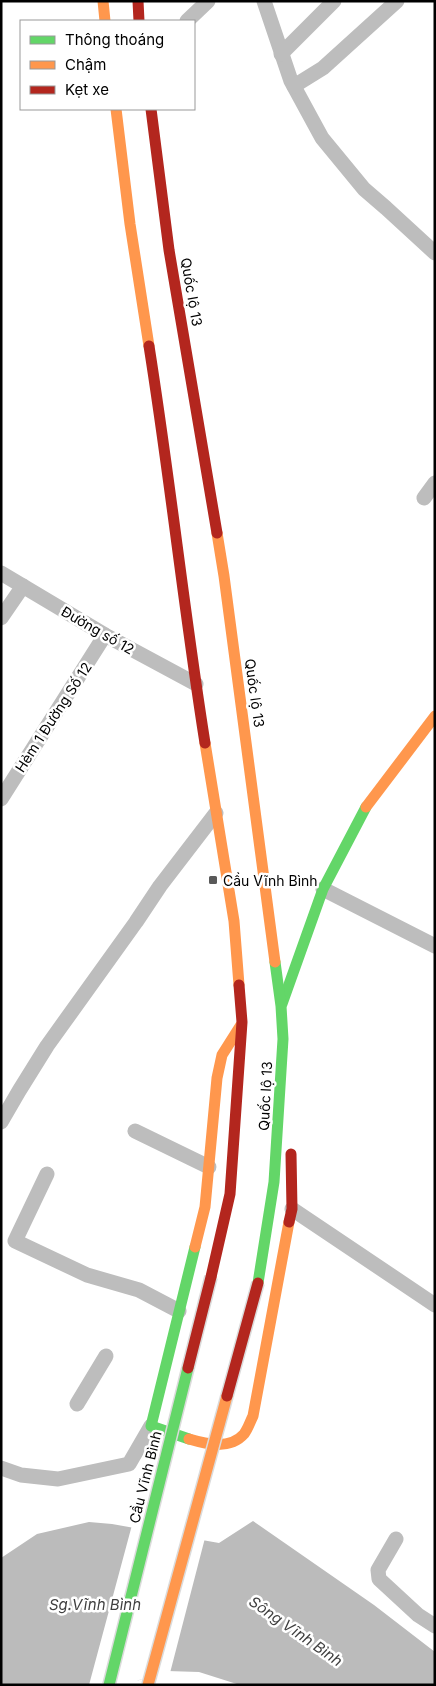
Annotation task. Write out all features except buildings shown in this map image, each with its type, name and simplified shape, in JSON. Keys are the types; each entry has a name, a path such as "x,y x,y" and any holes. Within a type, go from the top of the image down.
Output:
{"main road":[{"path":"138,1 139,20"},
{"name":"Quốc lộ 13","path":"116,110 133,244 164,442 196,684 234,921 242,1022 230,1194 211,1277"},
{"name":"Quốc lộ 13","path":"148,1685 258,1283 274,1182 283,1039 281,1006 224,576 169,250 151,110"},
{"path":"281,1006 323,889 362,812 435,716"},
{"path":"242,1022 222,1055 217,1078 205,1206 152,1426 192,1440 230,1444 244,1434 253,1416 292,1209 291,1143"},
{"path":"283,1039 291,1105"},
{"name":"Cầu Vĩnh Bình","path":"109,1685 211,1277"}],"street":[{"path":"86,1 104,10"},
{"path":"188,20 208,1"},
{"path":"264,1 294,86 322,138 364,189 435,252"},
{"path":"282,54 334,1"},
{"path":"294,86 323,68 397,1"},
{"path":"424,498 435,483"},
{"name":"Đường số 12","path":"1,572 105,636 196,684"},
{"path":"1,618 23,586"},
{"name":"Hẻm 1 Đường Số 12","path":"1,799 105,636"},
{"path":"1,1122 47,1046 160,886 216,813"},
{"path":"323,889 435,946"},
{"path":"135,1132 209,1167"},
{"path":"47,1174 16,1241 87,1276 139,1290 179,1311"},
{"path":"292,1209 435,1305"},
{"path":"77,1404 106,1356"},
{"path":"1,1468 21,1475 58,1479 130,1464 152,1426"},
{"path":"396,1539 378,1570 379,1579 418,1614 435,1626"}],"water":[{"name":"Sg.Vĩnh Bình","path":"253,1521 374,1605 435,1652 435,1685 240,1685 199,1672 167,1671 124,1685 1,1685 1,1558 37,1534 89,1522 112,1524 219,1543"}],"pier":[{"path":"132,1525 205,1538 170,1673 139,1680 130,1685 89,1685"}],"traffic: fast":[{"path":"282,1004 323,889 366,807"},
{"path":"258,1283 274,1182 283,1039 275,962"},
{"path":"189,1439 151,1426 195,1247"},
{"path":"109,1685 188,1368"}],"traffic: slow":[{"path":"103,1 105,20"},
{"path":"116,110 130,224 149,346"},
{"path":"217,533 275,962"},
{"path":"366,807 435,716"},
{"path":"205,743 234,921 239,985"},
{"path":"195,1247 205,1207 217,1078 222,1055 241,1025"},
{"path":"189,1439 210,1444 225,1444 238,1439 248,1428 253,1416 289,1222"},
{"path":"148,1685 227,1396"}],"traffic: jam":[{"path":"138,1 139,20"},
{"path":"151,110 169,250 217,533"},
{"path":"149,346 205,743"},
{"path":"211,1277 230,1194 242,1022 239,985"},
{"path":"289,1222 292,1209 291,1154"},
{"path":"188,1368 211,1277"},
{"path":"227,1396 258,1283"}],"place":[{"name":"Cầu Vĩnh Bình","path":"213,880"}],"water label":[{"name":"Sông Vĩnh Bình","path":"296,1631"}]}
